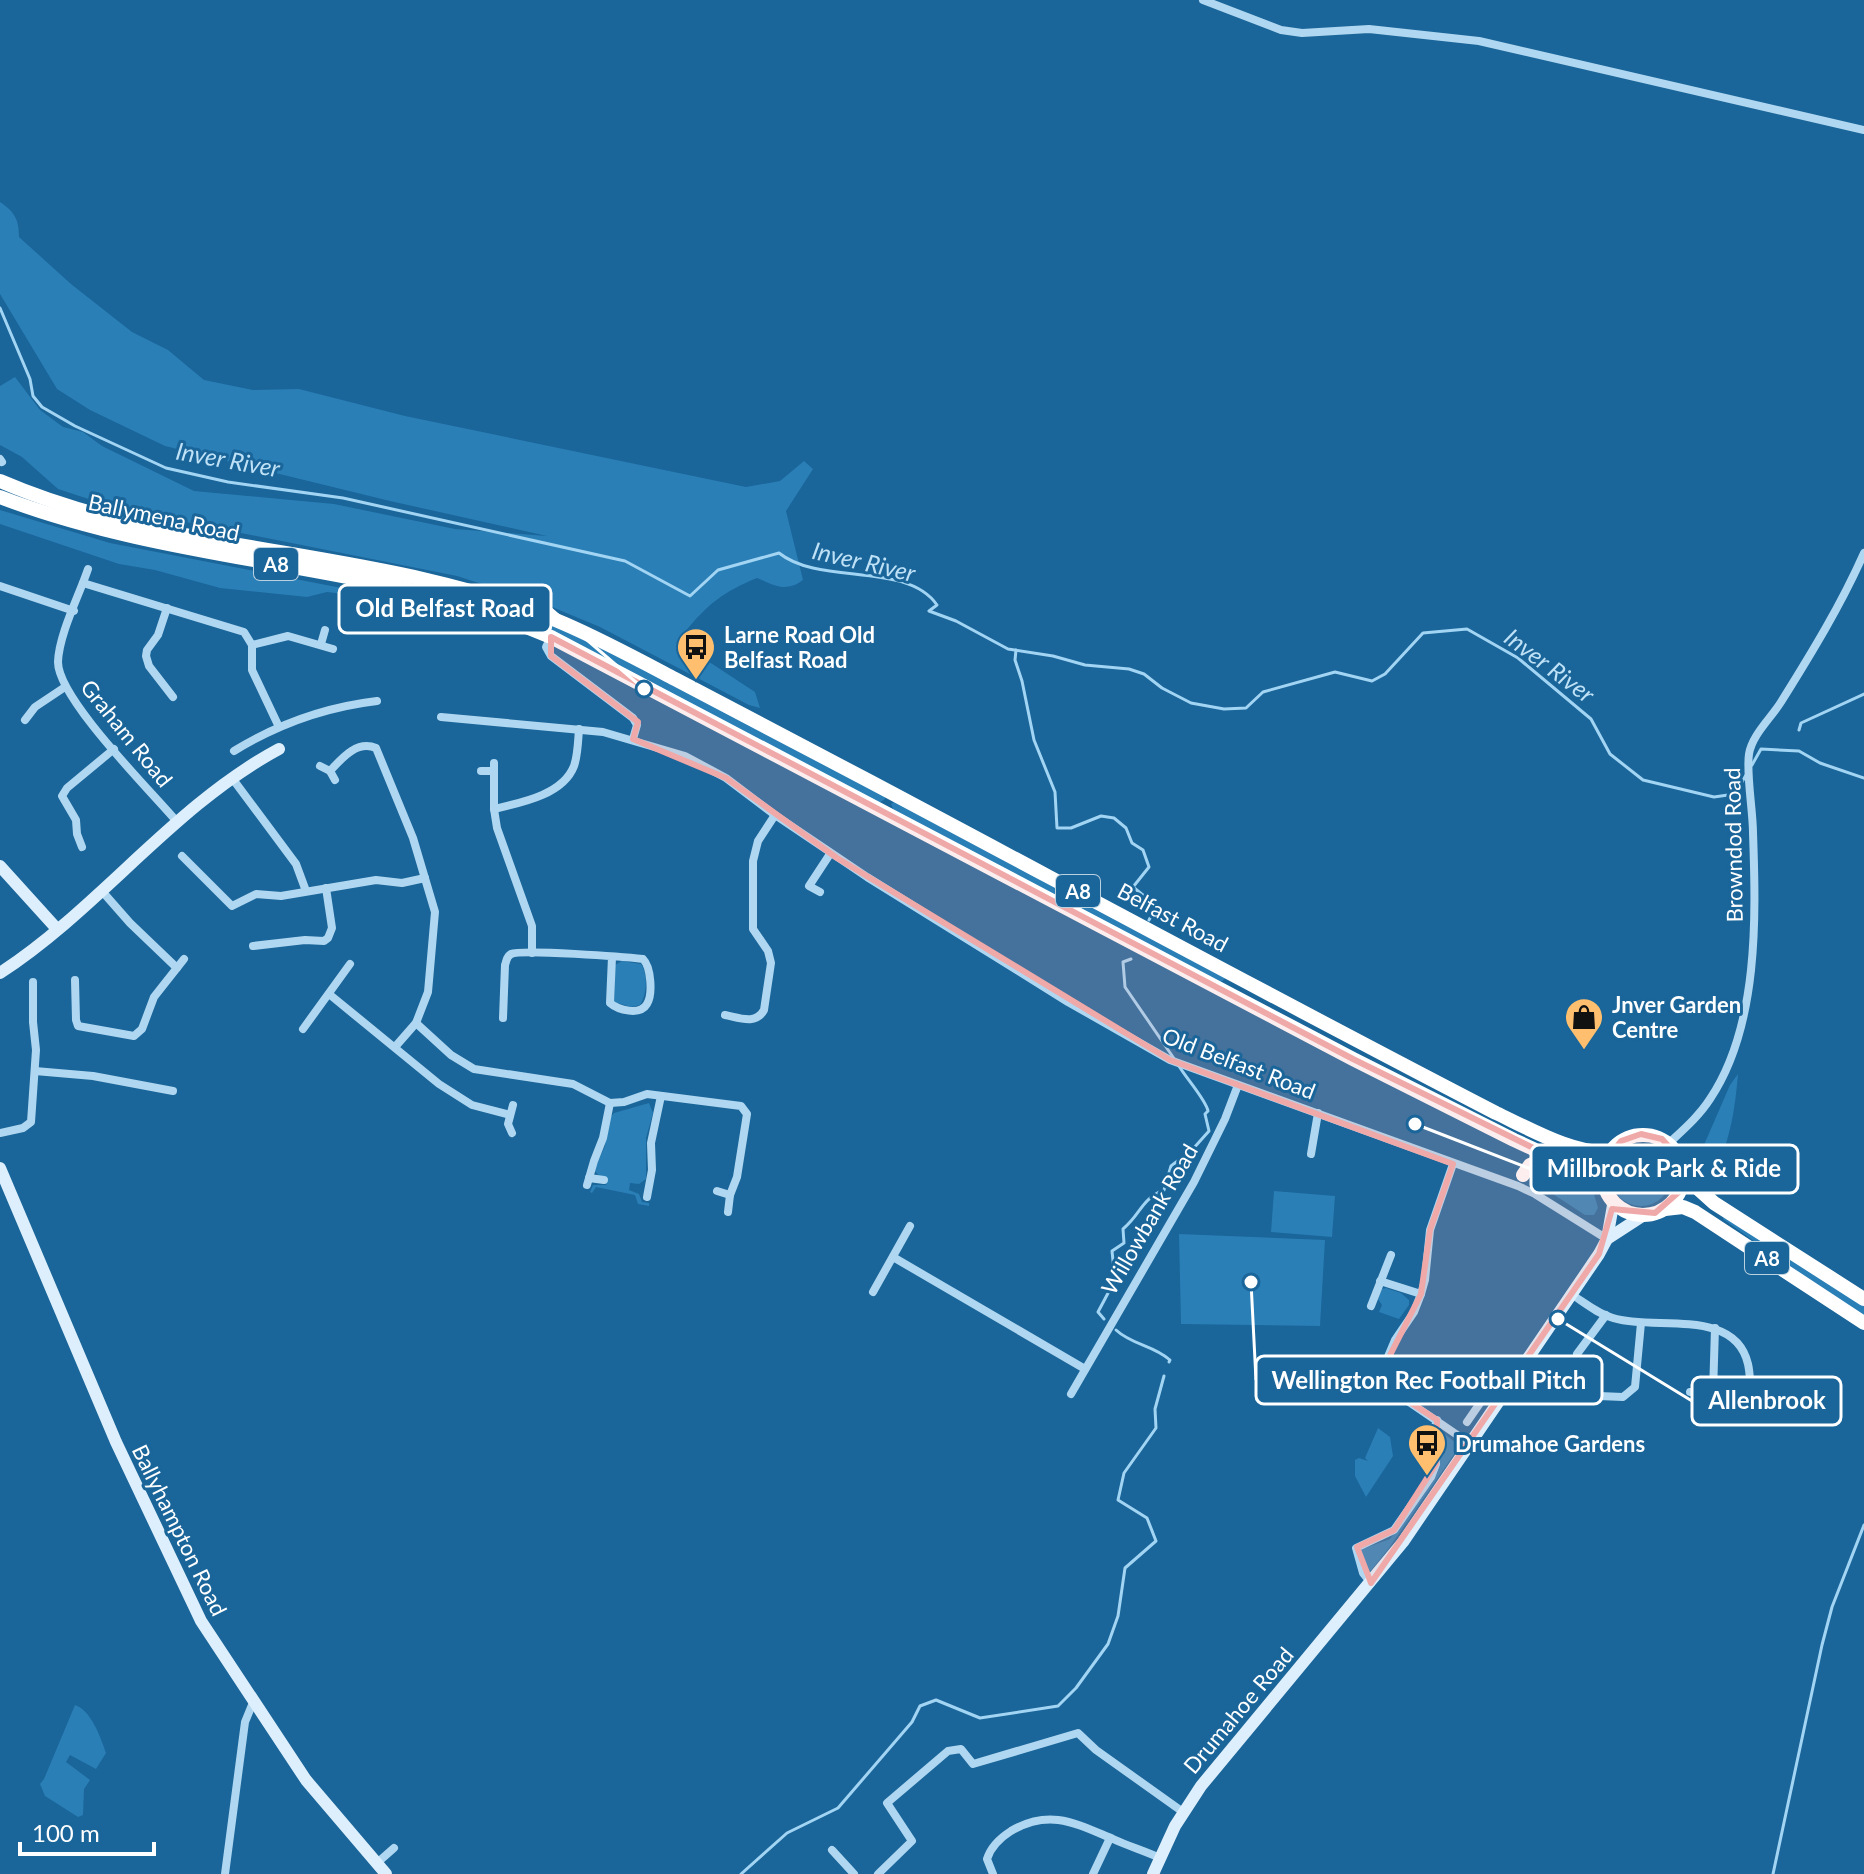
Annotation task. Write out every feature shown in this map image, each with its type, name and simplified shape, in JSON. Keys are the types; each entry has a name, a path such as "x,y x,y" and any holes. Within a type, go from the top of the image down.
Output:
{"highway":[{"name":"Ballymena Road","path":"0,481 54,501 141,526 432,581 549,618"},
{"name":"Ballymena Road","path":"0,497 137,537 407,589 467,605 551,637"},
{"name":"Belfast Road","path":"549,618 651,667 1496,1113 1584,1149 1602,1153 1610,1151"},
{"name":"Belfast Road","path":"551,637 1353,1059 1579,1170 1603,1185"},
{"path":"1644,1215 1624,1212 1613,1205 1603,1185 1605,1162 1610,1151 1634,1135 1656,1136 1669,1143"},
{"name":"A8","path":"1669,1143 1694,1185 1714,1203 1864,1299"},
{"path":"1520,1180 1530,1165 1550,1157"},
{"path":"1665,1209 1680,1191 1683,1168"},
{"name":"A8","path":"1644,1215 1683,1207 1695,1212 1864,1323"}],"street":[{"path":"1203,0 1281,30 1302,33 1369,29 1479,41 1864,130"},
{"name":"Browndod Road","path":"1669,1143 1694,1120 1718,1087 1730,1061 1746,1009 1751,958 1754,846 1749,754 1758,733 1779,704 1848,589 1864,553"},
{"name":"Graham Road","path":"88,569 59,654 59,669 65,687 178,823"},
{"path":"83,583 240,630 252,645 252,670 279,727"},
{"path":"0,586 74,611"},
{"path":"167,608 157,637 146,656 149,666 173,697"},
{"path":"321,644 325,630"},
{"path":"252,645 286,636 333,649"},
{"path":"551,637 546,647 551,656 633,718 637,725 633,739"},
{"path":"25,720 35,707 65,687"},
{"path":"234,751 279,727 371,699"},
{"name":"Old Belfast Road","path":"441,717 579,729 633,739 685,756 726,778 830,854 1068,1002 1170,1060 1453,1164 1520,1180 1535,1194 1607,1239"},
{"path":"494,809 535,798 569,776 576,757 579,729"},
{"path":"330,771 350,752 363,746 376,748 413,838 435,912 428,992 416,1023 395,1047"},
{"path":"82,847 76,820 62,796 67,788 114,749"},
{"path":"0,973 57,929 232,778 279,749"},
{"path":"320,766 330,771 335,780"},
{"path":"481,771 494,767 497,828 532,926 532,953"},
{"path":"232,778 294,860 306,891"},
{"path":"725,1015 753,1020 764,1010 771,963 768,951 753,929 753,861 758,841 775,815"},
{"path":"820,892 809,886 830,854"},
{"path":"182,856 232,906 256,894 281,896 376,880 409,882 425,878"},
{"path":"190,864 198,857"},
{"path":"0,866 57,929"},
{"path":"253,946 324,941 328,938 332,928 326,888"},
{"path":"101,890 177,968"},
{"path":"514,1013 503,1016 507,958 513,954 532,953 612,957 643,959 650,970 648,1003 644,1007 634,1011 620,1010 610,1003 612,957"},
{"path":"75,980 79,1027 134,1036 142,1029 154,997 184,959"},
{"path":"303,1029 350,964"},
{"path":"0,1133 23,1128 31,1122 35,1071 33,982"},
{"path":"76,991 87,992"},
{"path":"329,994 439,1084 472,1105 512,1110 508,1124 512,1133"},
{"path":"416,1023 451,1055 474,1069 573,1084 610,1103 647,1094 741,1106 747,1114 728,1212"},
{"path":"35,1071 93,1076 173,1091"},
{"name":"Willowbank Road","path":"1071,1394 1205,1161 1238,1085"},
{"path":"638,1188 648,1193 652,1170 651,1143 661,1096"},
{"path":"604,1180 588,1182 603,1138 610,1103"},
{"path":"1311,1154 1318,1113"},
{"path":"1453,1164 1430,1230 1421,1294 1414,1312 1392,1346 1381,1376 1387,1387 1469,1443"},
{"name":"Ballyhampton Road","path":"0,1168 149,1517 207,1632 255,1699 306,1780 386,1874"},
{"path":"717,1191 730,1195"},
{"name":"Drumahoe Road","path":"1153,1874 1183,1812 1201,1786 1403,1542 1607,1239 1613,1205"},
{"name":"Drumahoe Road","path":"1607,1239 1644,1215"},
{"path":"873,1292 910,1226"},
{"path":"1371,1306 1391,1255"},
{"path":"893,1257 1085,1369"},
{"path":"1380,1281 1421,1294"},
{"path":"1571,1294 1606,1315 1641,1323 1715,1328 1728,1334 1743,1352 1749,1368 1750,1419"},
{"path":"1577,1354 1606,1315"},
{"path":"1599,1396 1623,1397 1635,1387 1641,1323"},
{"path":"1713,1393 1715,1328"},
{"path":"1585,1345 1594,1353"},
{"path":"1467,1422 1498,1377"},
{"path":"1492,1385 1504,1394"},
{"path":"1690,1392 1750,1395"},
{"path":"1371,1583 1363,1573 1356,1548 1394,1530 1431,1477 1436,1464 1433,1432 1437,1420"},
{"path":"225,1874 245,1722 255,1699"},
{"path":"878,1874 912,1841 887,1803 948,1751 961,1749 973,1764 1078,1733 1096,1750 1183,1812"},
{"path":"993,1874 987,1863 992,1847 1007,1833 1032,1821 1058,1819 1078,1823 1160,1858"},
{"path":"1093,1874 1110,1838"},
{"path":"377,1863 394,1848"},
{"path":"832,1850 854,1874"}],"highlighted area":[{"path":"551,637 1353,1059 1602,1182 1605,1162 1621,1141 1641,1134 1662,1139 1680,1159 1680,1191 1655,1213 1612,1209 1599,1254 1371,1583 1357,1547 1394,1530 1436,1464 1437,1420 1387,1387 1381,1373 1421,1294 1430,1230 1453,1164 1170,1060 837,858 726,778 633,739 638,722 551,656"}],"shaded area":[{"path":"0,202 15,217 19,237 71,284 132,332 168,350 204,380 253,390 299,389 405,416 746,487 780,481 804,461 813,469 786,511 803,580 785,587 757,578 745,583 717,600 684,633 688,648 755,692 760,708 600,627 552,607 457,576 116,508 58,489 22,457 0,445 0,386 15,377 40,410 63,427 83,432 102,446 194,491 334,504 455,529 547,536 165,446 90,410 57,389 0,294"},
{"path":"0,510 110,543 419,603 327,592 307,597 220,588 155,570 119,564 0,524"},
{"path":"548,624 584,639 884,795 885,799 879,803 547,629"},
{"path":"895,801 1224,975 1225,979 1219,983 893,809 891,804"},
{"path":"622,961 641,964 643,968 646,984 640,1005 631,1007 614,1002 615,965"},
{"path":"1738,1074 1732,1122 1716,1169 1700,1154 1730,1085"},
{"path":"649,1103 653,1113 646,1138 646,1179 639,1184 630,1183 629,1190 639,1194 642,1202 649,1203 649,1206 638,1204 635,1195 596,1187 590,1192 593,1185 606,1185 607,1178 599,1176 594,1170 605,1146 609,1119 614,1113"},
{"path":"1641,1146 1653,1148 1662,1155 1669,1164 1669,1188 1662,1197 1653,1204 1641,1206 1629,1204 1620,1197 1613,1188 1611,1176 1613,1164 1620,1155 1629,1148"},
{"path":"1537,1170 1579,1182 1594,1194 1598,1208 1594,1215 1585,1215 1536,1183 1532,1173"},
{"path":"1274,1191 1335,1196 1332,1237 1271,1232"},
{"path":"1724,1216 1864,1305 1864,1316 1791,1268 1723,1219"},
{"path":"1179,1234 1325,1240 1320,1326 1181,1324"},
{"path":"1381,1289 1401,1293 1409,1300 1399,1319 1379,1312 1382,1305 1378,1299"},
{"path":"1378,1428 1390,1437 1393,1456 1366,1497 1355,1476 1355,1460 1368,1461 1365,1458"},
{"path":"1442,1432 1456,1443 1457,1450 1368,1574 1360,1554 1362,1549 1390,1539 1418,1499 1436,1471 1436,1439"},
{"path":"75,1705 91,1718 106,1753 96,1769 70,1755 66,1762 90,1780 84,1789 83,1815 78,1817 45,1796 40,1784"}],"waterway":[{"name":"Inver River","path":"0,308 30,379 33,396 42,407 75,426 166,468 228,482 343,498 625,561 690,596 718,570 779,553 796,563 817,569 905,583 923,591 937,605 929,611 956,621 1008,649 1085,665 1129,669 1144,674 1162,688 1191,703 1224,709 1246,708 1263,692 1335,672 1372,681 1385,674 1423,633 1467,629 1518,658 1591,719 1610,754 1643,780 1714,797 1735,794 1746,775"},
{"path":"1016,650 1015,660 1034,740 1055,792 1057,828 1071,828 1101,816 1114,818 1126,828 1132,843 1143,850 1149,867 1133,887 1155,909 1149,920"},
{"path":"1799,730 1801,723 1864,694"},
{"name":"Inver River","path":"1752,765 1761,749 1799,751 1820,763 1864,778"},
{"path":"1131,959 1123,962 1125,987 1175,1060"},
{"path":"1104,1319 1098,1312 1115,1280 1112,1251 1124,1243 1123,1229 1150,1198 1164,1190 1171,1166 1192,1150 1209,1131 1206,1106 1179,1066"},
{"path":"1116,1330 1157,1351 1169,1362"},
{"path":"741,1874 787,1833 838,1808 912,1722 920,1706 936,1700 980,1718 1058,1706 1076,1688 1108,1644 1118,1616 1125,1568 1156,1541 1147,1518 1118,1500 1124,1473 1156,1428 1155,1409 1164,1376"},
{"path":"1773,1874 1822,1645 1832,1607 1864,1525"}],"place":[{"name":"Larne Road Old Belfast Road","path":"696,681"},
{"name":"Old Belfast Road","path":"644,689"},
{"name":"Jnver Garden Centre","path":"1584,1051"},
{"name":"Millbrook Park & Ride","path":"1415,1124"},
{"name":"Wellington Rec Football Pitch","path":"1251,1282"},
{"name":"Allenbrook","path":"1558,1319"},
{"name":"Drumahoe Gardens","path":"1427,1477"}]}
